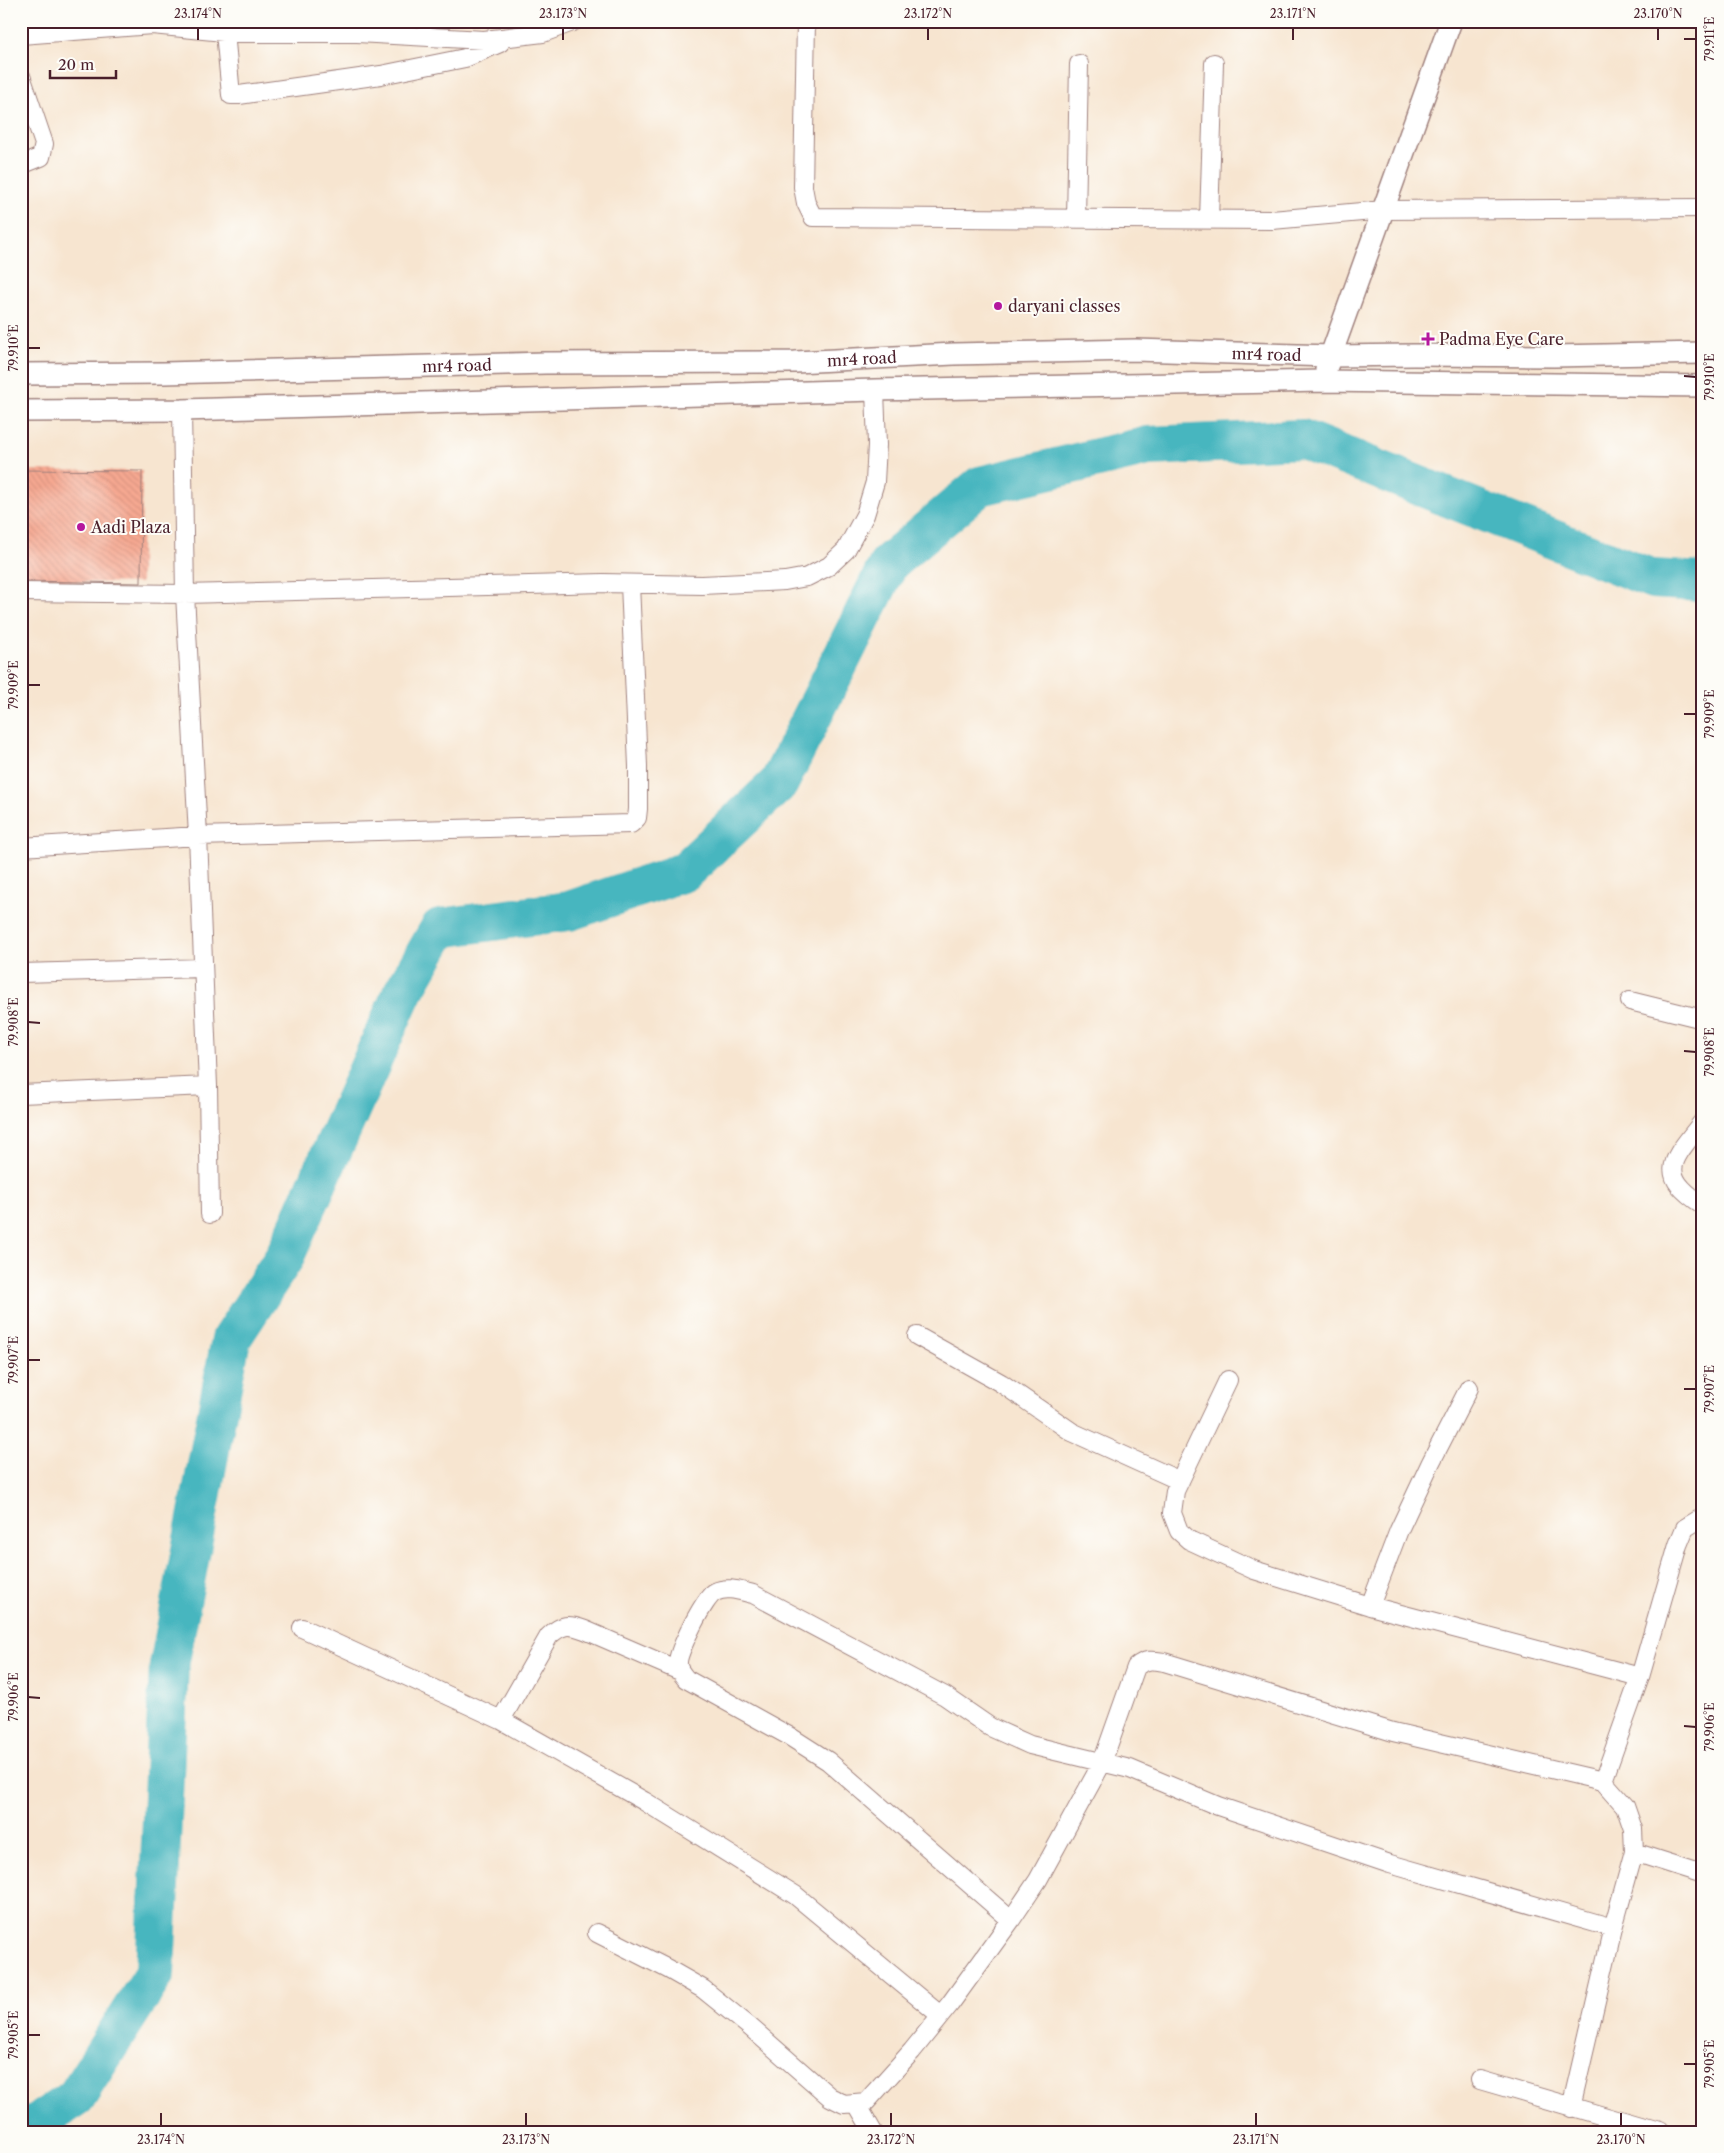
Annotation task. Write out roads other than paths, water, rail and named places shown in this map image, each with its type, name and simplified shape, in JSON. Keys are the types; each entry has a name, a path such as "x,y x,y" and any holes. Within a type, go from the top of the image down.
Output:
{"street":[{"path":"21,35 152,25 226,32 357,33 484,40 543,33 575,21"},
{"path":"806,21 803,187 806,203 813,217 1272,220 1384,210 1703,208"},
{"path":"1322,381 1450,22"},
{"path":"226,32 231,95 239,96 381,75 465,58 514,36"},
{"path":"1209,220 1214,63"},
{"path":"1076,219 1079,64"},
{"path":"21,76 44,144 41,157 21,165"},
{"name":"mr4 road","path":"21,374 164,373 535,364 785,362 954,354 1135,350 1330,356 1554,356 1703,353"},
{"name":"mr4 road","path":"21,411 182,410 875,390 1322,381 1703,386"},
{"path":"21,592 185,594 630,584 702,585 785,581 806,577 829,566 846,550 865,515 875,482 877,445 875,390"},
{"path":"182,410 185,594 198,836 208,1086 210,1214"},
{"path":"21,847 198,836 631,824 637,818 638,766 630,584"},
{"path":"21,973 203,968"},
{"path":"1630,1000 1703,1019"},
{"path":"21,1094 208,1086"},
{"path":"1703,1121 1679,1152 1673,1165 1672,1174 1676,1184 1688,1196 1703,1205"},
{"path":"917,1336 1000,1383 1072,1432 1180,1481"},
{"path":"1228,1380 1175,1491 1172,1513 1179,1531 1189,1540 1254,1570 1370,1606 1640,1677"},
{"path":"1370,1606 1400,1530 1431,1462 1469,1388"},
{"path":"1603,1781 1640,1677 1684,1528 1703,1517"},
{"path":"1011,1920 828,1761 789,1736 686,1679 680,1671 677,1662 693,1621 712,1592 725,1588 753,1594 945,1696 990,1727 1030,1745 1130,1769 1218,1806 1390,1864 1613,1928"},
{"path":"501,1720 549,1636 558,1627 572,1626 585,1630 680,1671"},
{"path":"302,1628 501,1720 644,1801 795,1895 940,2015"},
{"path":"598,1933 703,1989 830,2097 844,2104 866,2102 912,2051 940,2015 1011,1920 1038,1880 1102,1763 1136,1667 1142,1662 1150,1660 1177,1665 1393,1732 1603,1781 1625,1806 1633,1829 1634,1852 1613,1928 1572,2108"},
{"path":"1634,1852 1703,1874"},
{"path":"1480,2080 1658,2132"},
{"path":"857,2104 873,2132"}],"waterway":[{"path":"24,2132 76,2097 155,1973 169,1666 231,1339 284,1258 402,994 440,928 569,911 684,872 779,783 889,563 980,486 1148,446 1302,439 1653,579 1703,582"}],"place":[{"name":"daryani classes","path":"998,306"},
{"name":"Padma Eye Care","path":"1428,339"},
{"name":"Aadi Plaza","path":"81,527"}]}
